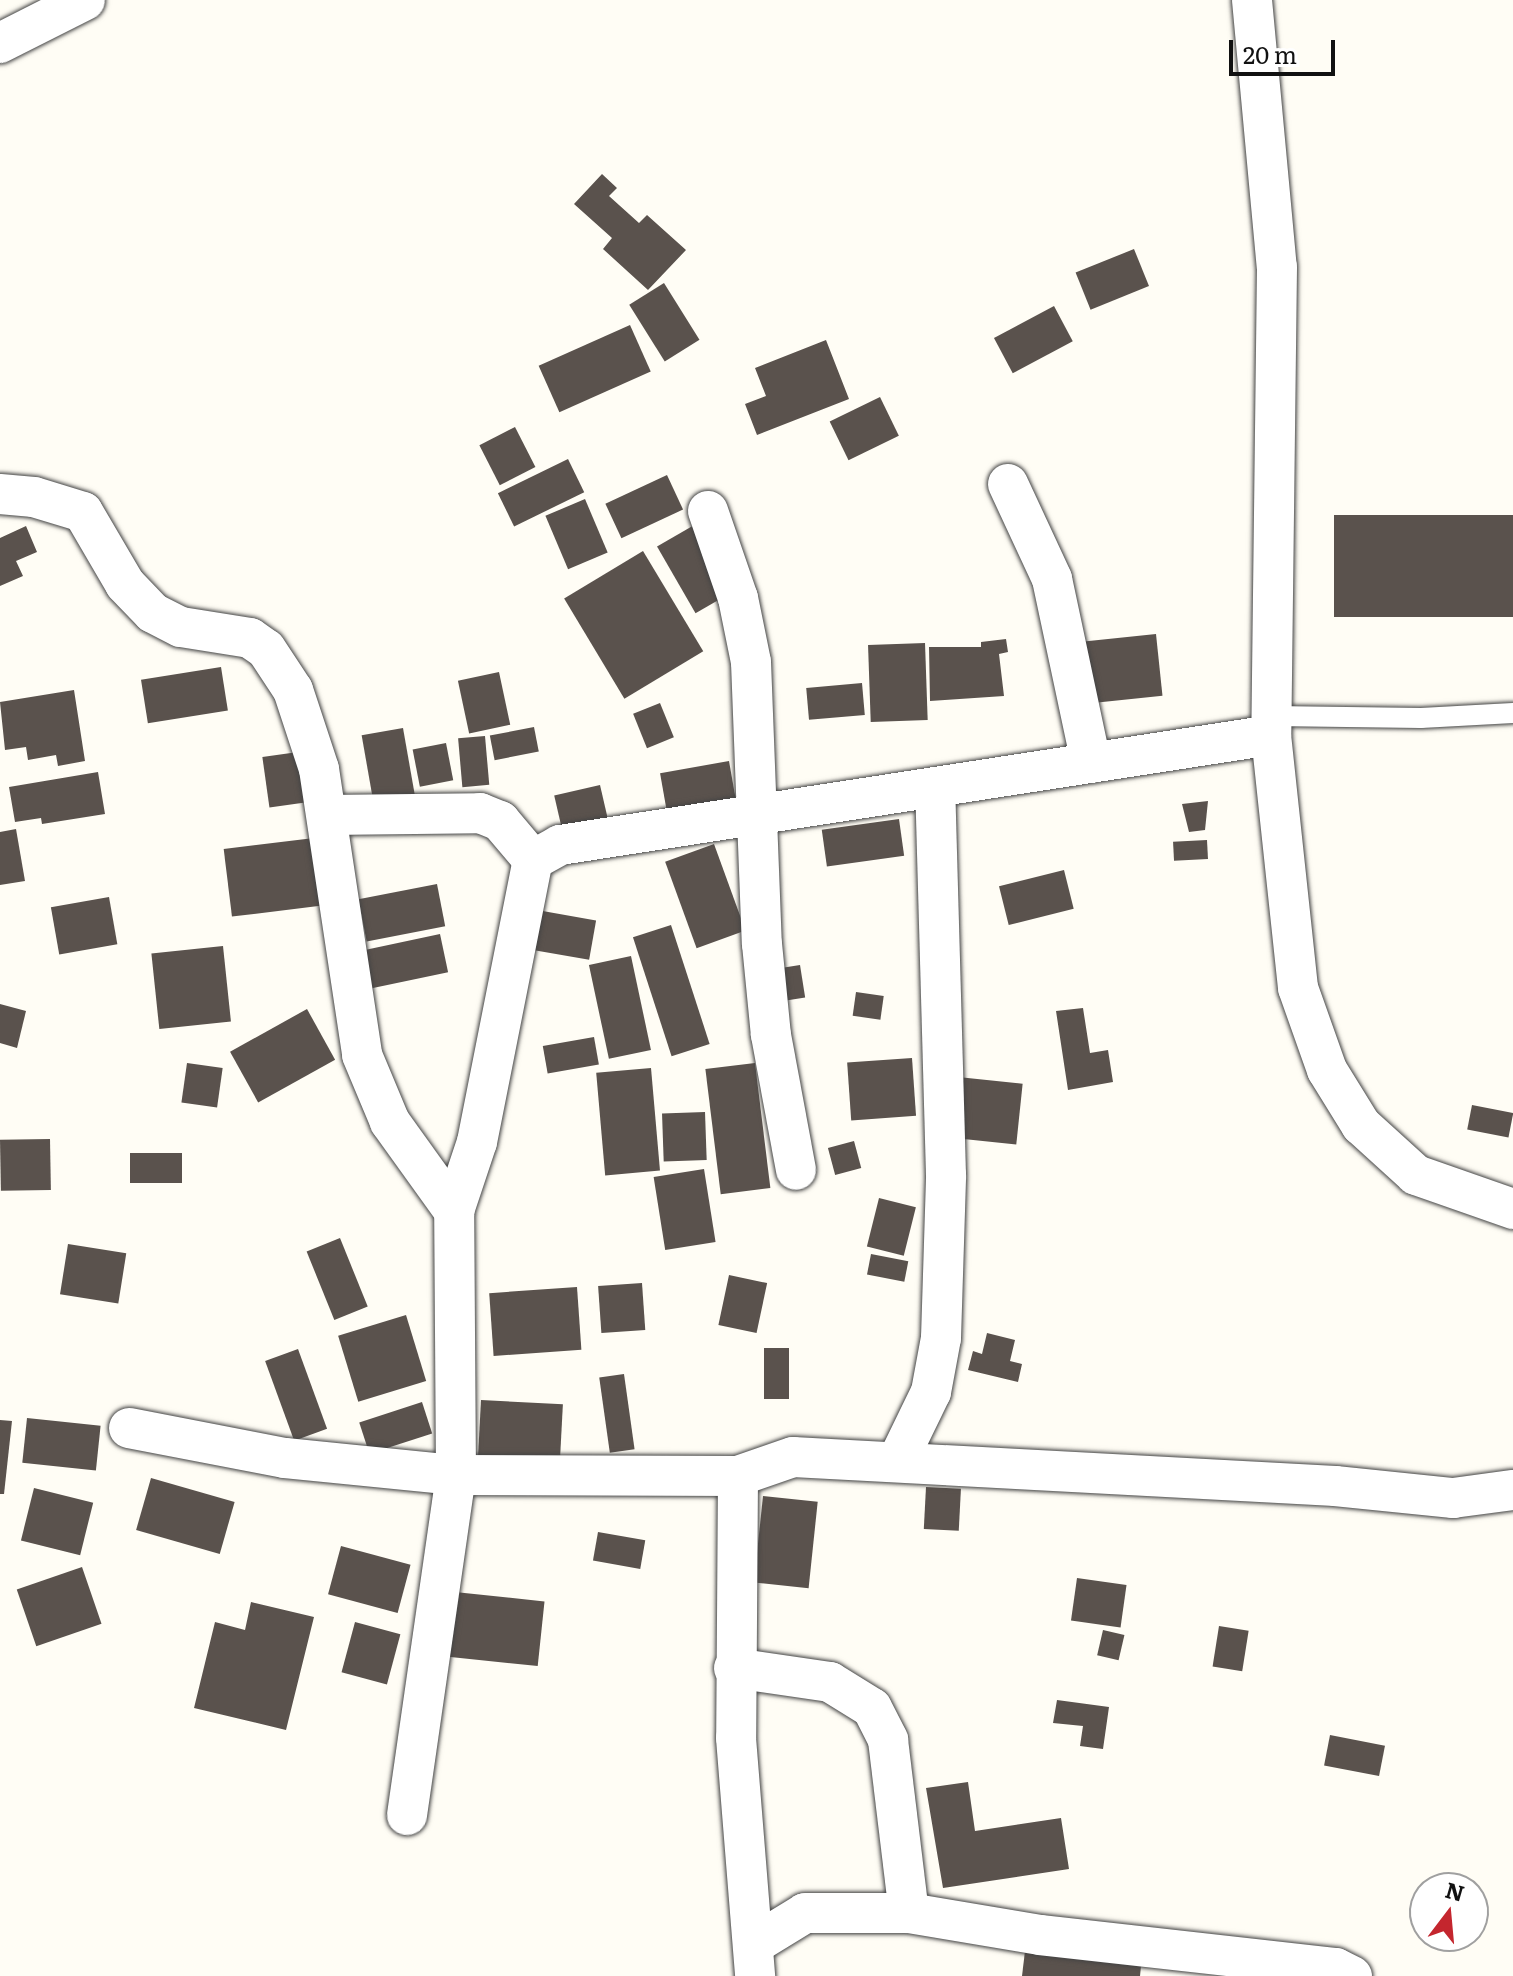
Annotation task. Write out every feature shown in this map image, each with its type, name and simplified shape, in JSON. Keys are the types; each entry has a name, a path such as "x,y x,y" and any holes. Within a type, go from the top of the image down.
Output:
{"street":[{"path":"0,43 85,0"},
{"path":"1252,0 1277,267 1272,726 1298,988 1327,1070 1361,1125 1416,1175 1513,1209"},
{"path":"1008,484 1052,579 1091,763"},
{"path":"0,494 34,497 83,512 125,584 153,613 181,627 250,638 266,649 293,690 319,769 362,1055 390,1122 454,1211"},
{"path":"708,511 738,598 751,662 769,1020 796,1170"},
{"path":"407,1815 456,1475 454,1211 477,1142 533,860 560,845 1091,763 1272,726"},
{"path":"897,1462 931,1392 941,1338 946,1175 935,788"},
{"path":"327,815 480,813 500,821 533,860"},
{"path":"129,1428 285,1458 456,1475 738,1476 793,1457 1335,1486 1453,1498 1513,1490"},
{"path":"738,1476 734,1668 737,1752 756,1959"},
{"path":"734,1668 830,1682 872,1708 888,1740 909,1913"},
{"path":"756,1959 805,1913 909,1913 1040,1935 1336,1968 1352,1976"}],"lane":[{"path":"1272,726 1513,713"}],"building":[{"path":"602,174 617,188 609,196 639,223 647,215 686,250 648,290 603,249 612,238 574,204"},
{"path":"1134,249 1149,286 1091,310 1076,273"},
{"path":"664,283 700,340 665,362 629,305"},
{"path":"1054,306 1073,341 1013,373 994,338"},
{"path":"630,325 651,372 559,412 539,366"},
{"path":"826,340 849,399 757,435 745,404 766,396 755,368"},
{"path":"880,397 899,436 849,460 830,422"},
{"path":"515,427 535,467 500,485 479,445"},
{"path":"568,459 584,492 514,526 498,493"},
{"path":"667,475 683,509 621,538 605,504"},
{"path":"585,499 608,552 568,569 545,516"},
{"path":"1334,515 1513,515 1513,617 1334,617"},
{"path":"696,524 734,591 696,613 657,546"},
{"path":"26,526 37,552 16,561 23,576 0,586 0,538"},
{"path":"643,551 703,651 624,699 564,598"},
{"path":"1156,634 1162,696 1081,704 1074,643"},
{"path":"1006,639 1008,652 999,654 1004,696 930,701 929,647 981,647 981,642"},
{"path":"925,643 928,720 871,722 868,645"},
{"path":"221,667 228,710 148,723 141,680"},
{"path":"499,672 510,725 469,734 458,681"},
{"path":"862,683 865,715 809,720 806,688"},
{"path":"74,690 85,761 58,766 56,755 28,760 26,747 5,750 0,702"},
{"path":"660,703 674,737 647,748 633,714"},
{"path":"534,727 539,752 495,760 490,736"},
{"path":"403,728 415,795 373,802 362,735"},
{"path":"485,736 489,785 462,787 458,738"},
{"path":"446,743 453,780 420,787 413,749"},
{"path":"298,752 305,803 269,808 262,757"},
{"path":"729,761 736,799 667,812 660,773"},
{"path":"98,772 105,814 42,824 41,818 15,822 9,787"},
{"path":"600,785 609,825 563,836 554,796"},
{"path":"1208,801 1205,830 1189,832 1182,804"},
{"path":"899,819 904,856 827,866 822,830"},
{"path":"16,829 25,881 0,885 0,832"},
{"path":"314,838 322,905 232,917 224,849"},
{"path":"1207,840 1208,859 1174,861 1173,842"},
{"path":"714,844 745,930 697,948 665,862"},
{"path":"1064,870 1074,909 1009,925 999,886"},
{"path":"437,884 445,926 367,941 358,899"},
{"path":"109,897 117,944 59,955 51,907"},
{"path":"537,910 596,920 589,960 530,949"},
{"path":"671,925 710,1044 672,1056 633,937"},
{"path":"440,934 448,972 372,988 364,950"},
{"path":"223,946 231,1022 159,1029 151,954"},
{"path":"631,956 651,1050 609,1059 589,965"},
{"path":"800,965 805,998 774,1003 768,970"},
{"path":"856,992 884,996 880,1020 853,1016"},
{"path":"0,1004 26,1011 17,1048 0,1043"},
{"path":"1083,1008 1090,1053 1108,1050 1113,1082 1068,1090 1056,1011"},
{"path":"307,1009 335,1060 258,1102 230,1052"},
{"path":"594,1037 599,1065 548,1074 543,1046"},
{"path":"912,1058 916,1116 851,1120 847,1063"},
{"path":"187,1063 223,1068 217,1108 181,1103"},
{"path":"755,1063 770,1188 721,1194 705,1069"},
{"path":"651,1068 660,1171 605,1175 596,1073"},
{"path":"958,1077 1023,1084 1016,1144 952,1138"},
{"path":"1472,1105 1513,1113 1508,1138 1467,1130"},
{"path":"705,1112 707,1160 664,1161 662,1114"},
{"path":"50,1139 51,1190 1,1191 0,1140"},
{"path":"854,1141 861,1168 835,1175 828,1148"},
{"path":"130,1153 182,1153 182,1183 130,1183"},
{"path":"704,1169 716,1242 665,1250 654,1177"},
{"path":"879,1198 916,1207 904,1256 867,1247"},
{"path":"340,1238 368,1307 334,1320 307,1251"},
{"path":"68,1244 126,1253 118,1304 60,1294"},
{"path":"871,1254 908,1261 904,1282 867,1275"},
{"path":"729,1275 767,1283 757,1333 718,1325"},
{"path":"642,1283 645,1330 601,1333 598,1286"},
{"path":"577,1287 581,1350 494,1356 489,1293"},
{"path":"406,1315 426,1381 358,1402 338,1336"},
{"path":"987,1333 1015,1340 1010,1361 1022,1364 1018,1382 968,1370 973,1351 982,1354"},
{"path":"764,1348 789,1348 789,1399 764,1399"},
{"path":"298,1349 327,1429 294,1441 265,1361"},
{"path":"624,1374 635,1449 610,1453 599,1377"},
{"path":"481,1400 563,1404 560,1459 478,1455"},
{"path":"422,1402 432,1433 369,1454 359,1422"},
{"path":"27,1418 101,1426 96,1470 22,1463"},
{"path":"0,1420 12,1421 4,1494 0,1494"},
{"path":"151,1478 235,1502 220,1554 136,1530"},
{"path":"926,1487 961,1489 959,1531 924,1529"},
{"path":"34,1488 93,1503 80,1555 21,1540"},
{"path":"763,1496 818,1502 809,1588 754,1583"},
{"path":"598,1532 645,1540 640,1569 593,1561"},
{"path":"341,1546 411,1565 398,1613 328,1594"},
{"path":"82,1567 102,1624 36,1646 17,1589"},
{"path":"1077,1578 1127,1585 1121,1628 1071,1621"},
{"path":"455,1592 545,1601 538,1666 448,1657"},
{"path":"251,1602 314,1617 286,1730 194,1708 215,1622 245,1630"},
{"path":"355,1622 400,1634 387,1684 342,1672"},
{"path":"1219,1626 1249,1631 1242,1671 1213,1666"},
{"path":"1103,1630 1124,1635 1119,1660 1097,1655"},
{"path":"1057,1700 1109,1707 1103,1749 1080,1746 1083,1726 1053,1723"},
{"path":"1330,1735 1385,1746 1379,1776 1324,1765"},
{"path":"968,1782 975,1831 1061,1818 1069,1869 943,1888 926,1788"},
{"path":"1025,1951 1141,1966 1140,1976 1022,1976"}]}
